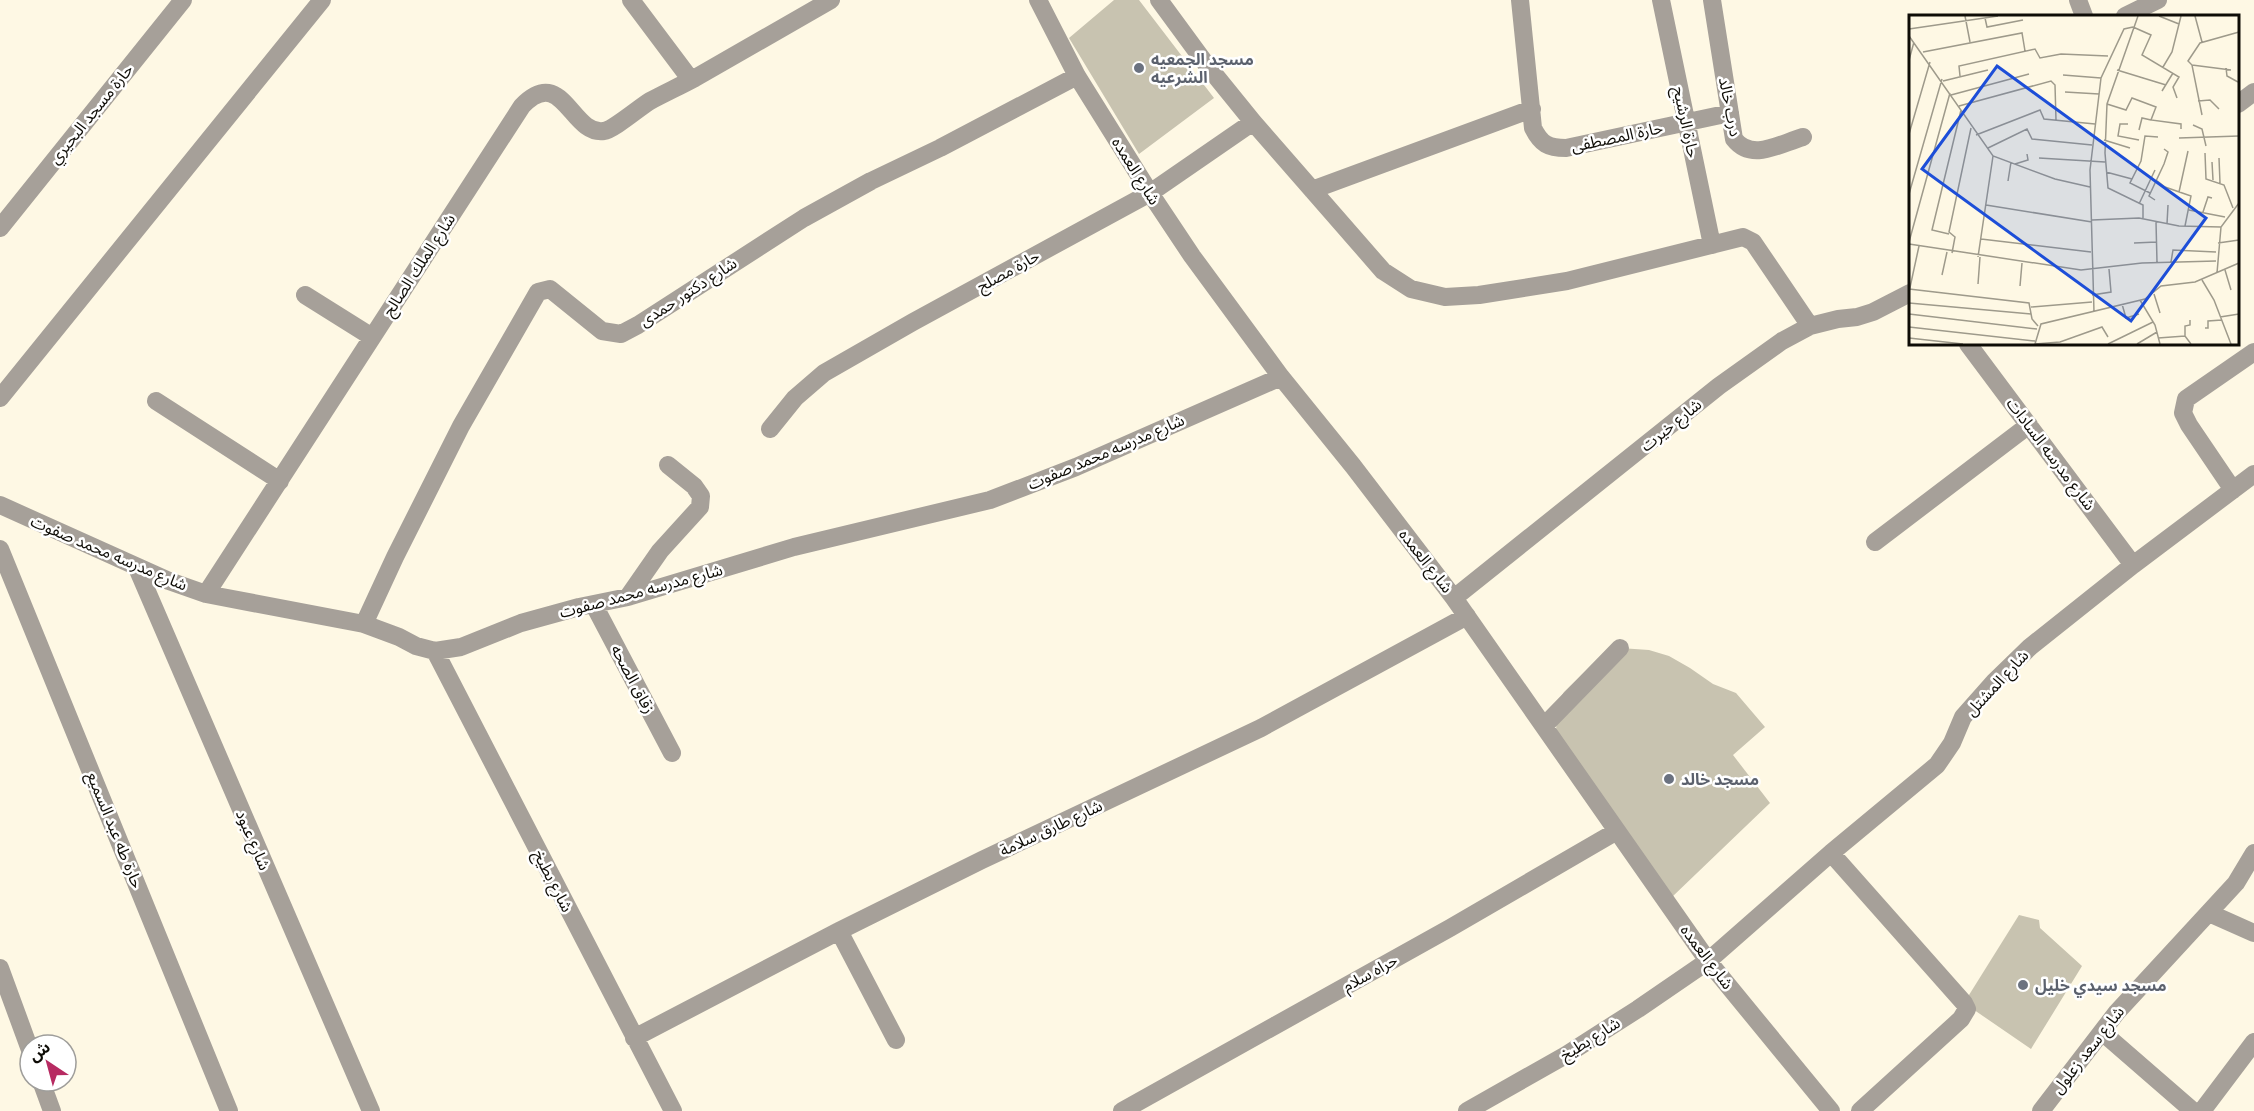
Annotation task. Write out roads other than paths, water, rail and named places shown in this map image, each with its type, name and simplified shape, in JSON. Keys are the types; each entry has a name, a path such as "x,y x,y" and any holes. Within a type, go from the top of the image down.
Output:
{"street":[{"name":"حارة مسجد البحيري","path":"0,228 183,0"},
{"path":"0,398 322,0"},
{"path":"631,0 691,80"},
{"name":"شارع الملك الصالح","path":"206,594 522,106 532,95 546,92 560,97 586,125 596,131 607,131 647,103 831,0"},
{"name":"شارع العمده","path":"1038,0 1077,76 1150,193 1204,273 1281,377 1353,466 1454,598 1708,961 1831,1111"},
{"path":"1159,0 1206,64 1312,190 1383,271 1412,289 1445,297 1479,295 1567,281 1738,237 1749,239 1810,326"},
{"name":"حارة المصطفى","path":"1521,0 1533,128 1539,141 1551,148 1566,148 1730,113"},
{"name":"حارة الرشيح","path":"1661,0 1712,244"},
{"name":"درب خالد","path":"1712,0 1734,140 1741,148 1752,152 1803,136"},
{"path":"2078,0 2084,15"},
{"path":"2127,15 2158,0"},
{"name":"شارع دكتور حمدى","path":"364,624 394,557 461,426 538,292 550,289 602,331 621,334 804,218 871,181 940,148 1077,76"},
{"path":"2239,103 2254,92"},
{"path":"1312,190 1532,109"},
{"name":"حارة مصلح","path":"770,429 795,398 824,373 1150,193 1253,122"},
{"name":"شارع خيرت","path":"1454,598 1742,368 1782,341 1810,326 1865,315 1909,294"},
{"path":"305,295 372,337"},
{"name":"شارع مدرسه السادات","path":"1969,345 2133,565"},
{"path":"2234,490 2189,425 2183,412 2186,399 2254,352"},
{"name":"شارع مدرسه محمد صفوت","path":"0,505 137,568 206,594 364,624 416,646 435,651 461,647 521,623 579,607 628,597 794,547 990,500 1076,467 1281,377"},
{"path":"156,401 280,481"},
{"path":"1875,542 2029,425"},
{"path":"628,597 660,551 700,507 701,496 694,486 668,465"},
{"name":"شارع المشتل","path":"1708,961 1831,853 1937,765 1952,743 1963,717 1994,682 2030,647 2133,565 2254,474"},
{"name":"حارة طه عبد السميع","path":"0,549 229,1111"},
{"name":"شارع عبود","path":"137,568 371,1111"},
{"name":"زقاق الصحه","path":"594,605 672,753"},
{"name":"شارع طارق سلامة","path":"634,1038 839,931 982,860 1261,728 1467,616"},
{"path":"1544,726 1620,648"},
{"name":"شارع بطيخ","path":"435,651 673,1111"},
{"name":"حراه سلام","path":"1122,1111 1440,934 1617,831"},
{"path":"1831,853 1967,1009 1961,1019 1860,1111"},
{"name":"شارع سعد زعلول","path":"2041,1111 2116,1012 2236,883 2254,853"},
{"path":"2209,913 2254,933"},
{"path":"839,931 896,1040"},
{"name":"شارع بطيخ","path":"1467,1111 1575,1049 1708,961"},
{"path":"0,968 24,1033"},
{"path":"2102,1032 2193,1111"},
{"path":"2202,1111 2254,1042"},
{"path":"45,1093 52,1111"}],"place":[{"name":"مسجد الجمعيه الشرعيه","path":"1139,68"},
{"name":"مسجد خالد","path":"1669,779"},
{"name":"مسجد سيدي خليل","path":"2023,985"}]}
